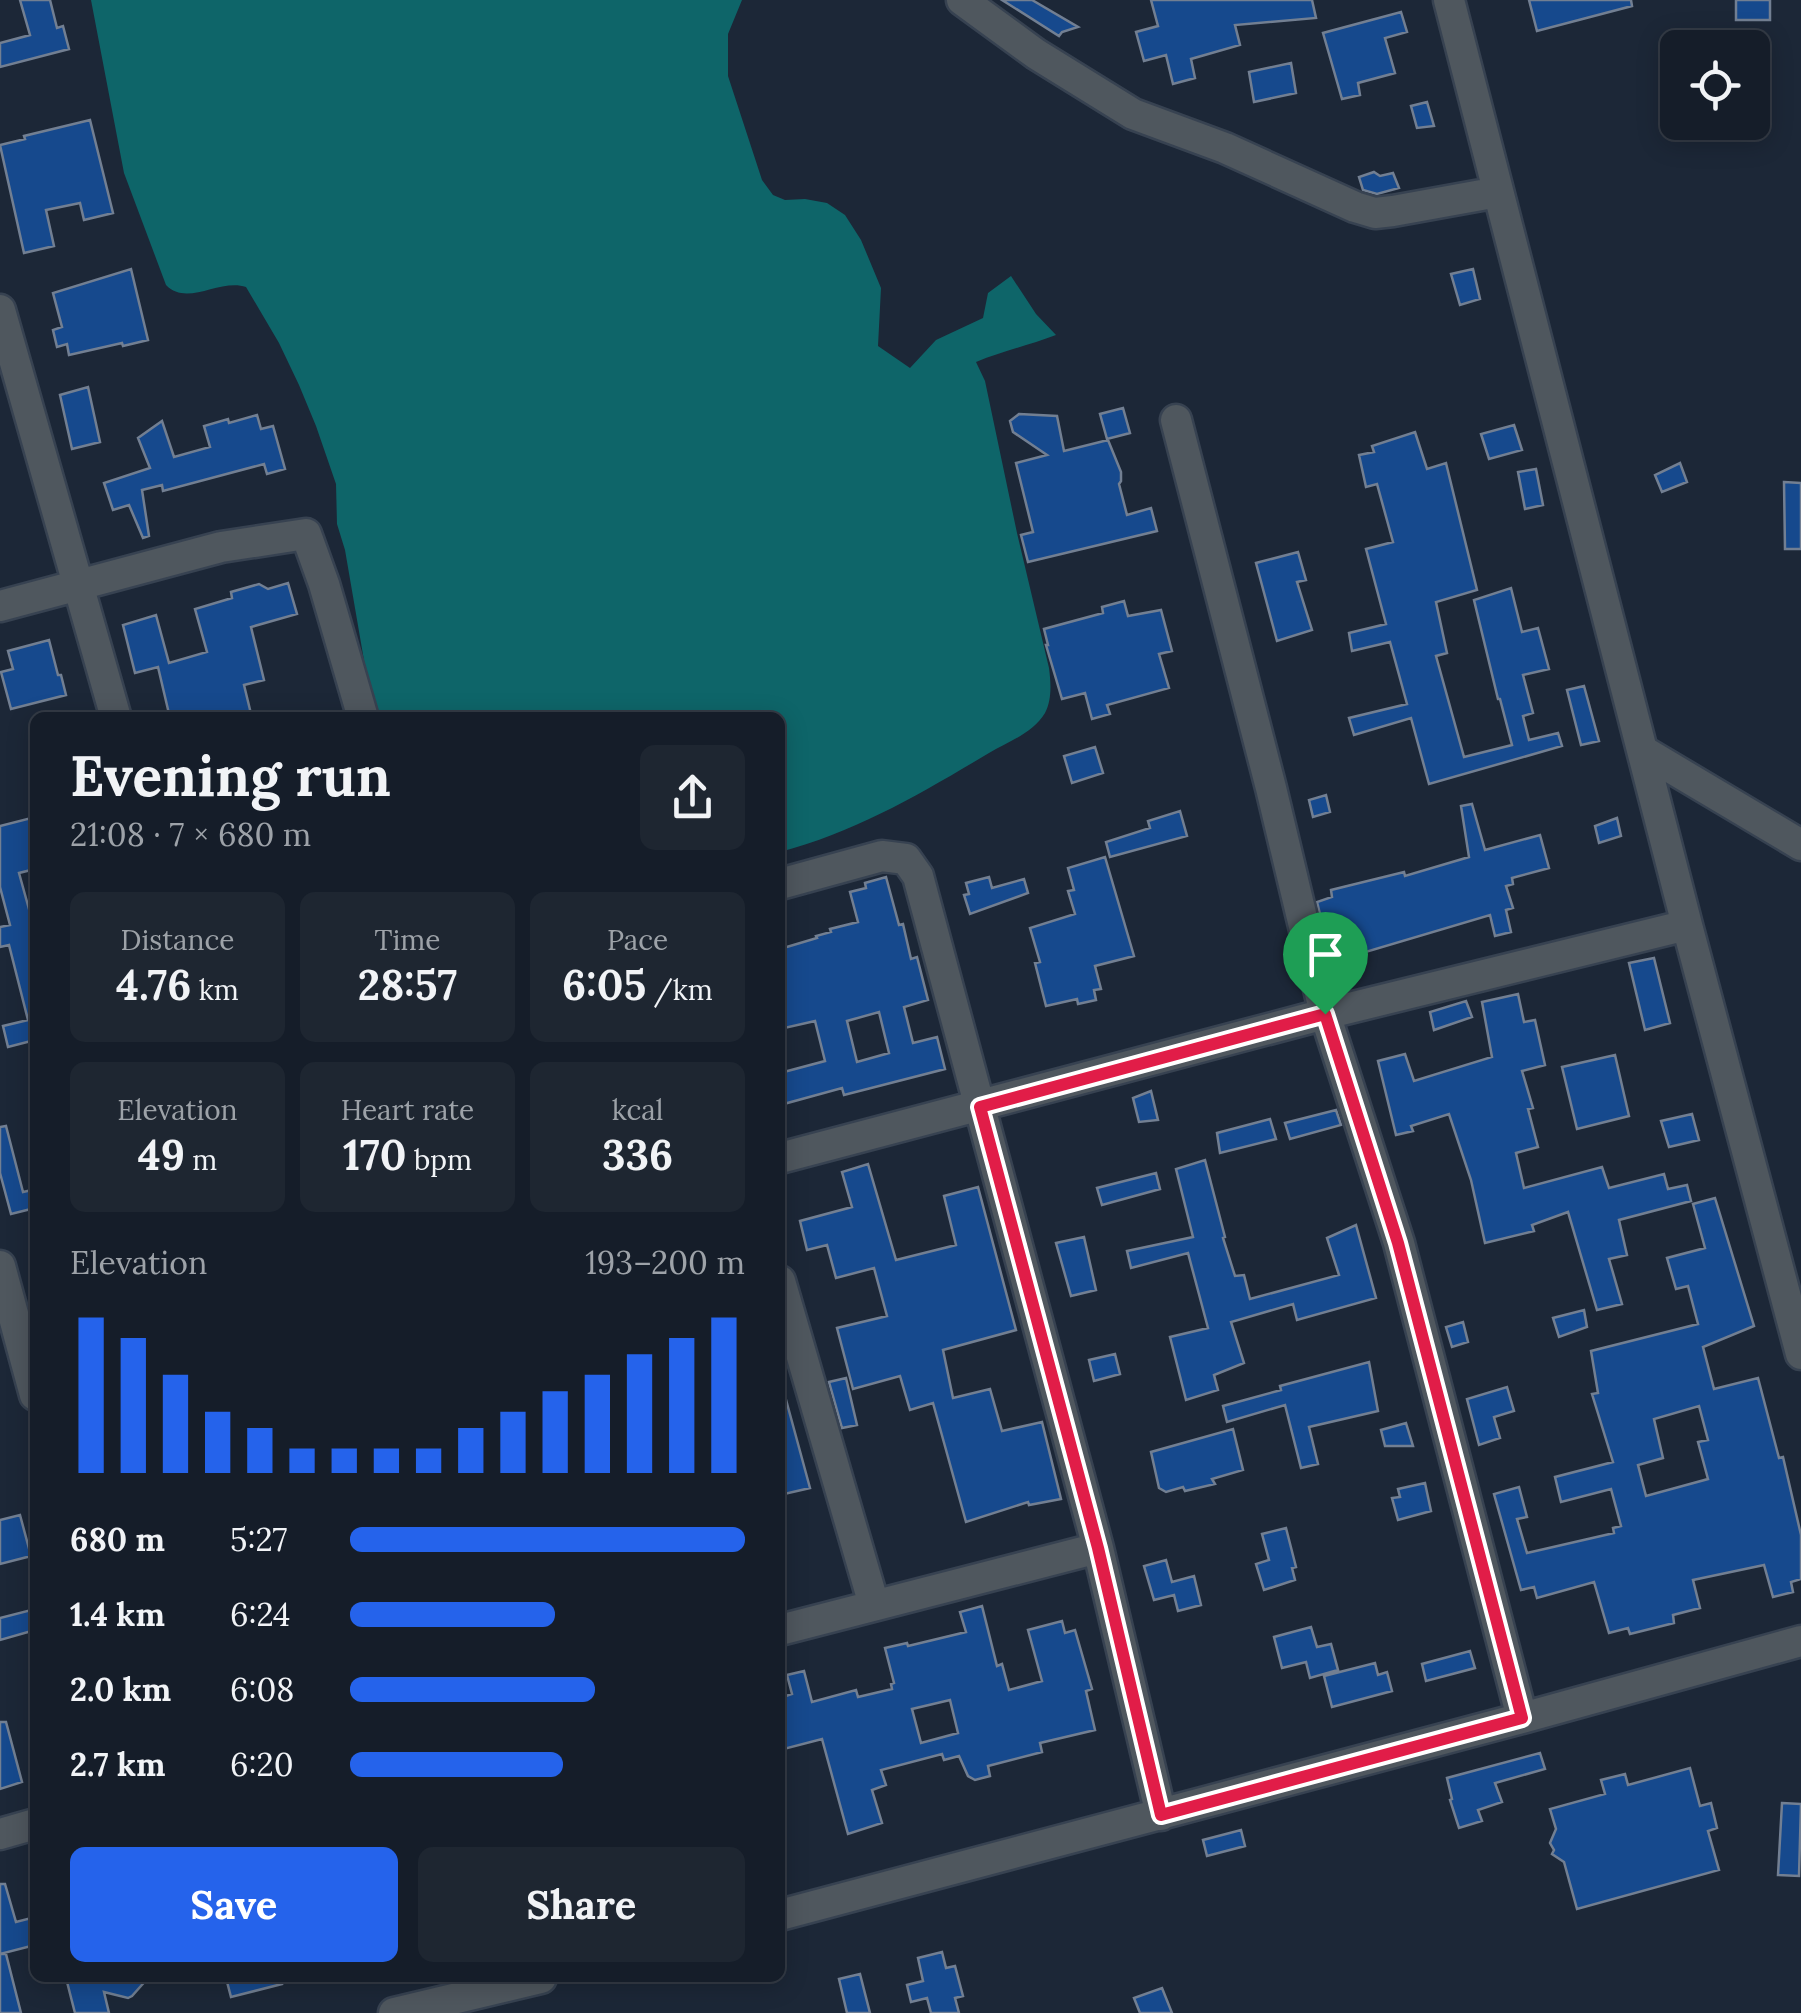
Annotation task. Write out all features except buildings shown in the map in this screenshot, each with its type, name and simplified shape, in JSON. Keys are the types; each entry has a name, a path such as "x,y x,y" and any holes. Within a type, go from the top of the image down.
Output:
{"street":[{"path":"962,0 1036,54 1133,114 1224,148 1355,207 1393,211 1498,192"},
{"path":"1449,0 1801,1354"},
{"path":"0,310 114,712"},
{"path":"1176,420 1325,1014 1398,1243 1522,1718"},
{"path":"0,606 221,547 306,534 361,712"},
{"path":"1643,751 1801,845"},
{"path":"785,883 882,856 906,859 918,876 1098,1548 1161,1815"},
{"path":"785,1157 1325,1014 1687,925"},
{"path":"0,1266 19,1355 30,1382"},
{"path":"785,1298 874,1605"},
{"path":"785,1629 1098,1548"},
{"path":"785,1914 1801,1640"},
{"path":"0,1834 30,1825"},
{"path":"394,2013 523,1982"}],"shaded area":[{"path":"91,0 742,0 728,34 728,76 762,180 773,195 785,200 827,203 845,215 861,240 881,288 878,346 910,368 936,340 983,318 988,293 1011,276 1036,314 1056,335 976,362 985,381 1049,668 1050,697 1040,720 1020,736 888,810 785,851 785,712 376,712 337,524 336,484 299,385 246,287 225,286 184,293 166,285 124,173"}],"route":[{"path":"1325,1014 1398,1243 1522,1718 1161,1815 1098,1548 980,1107 1325,1014"}]}
